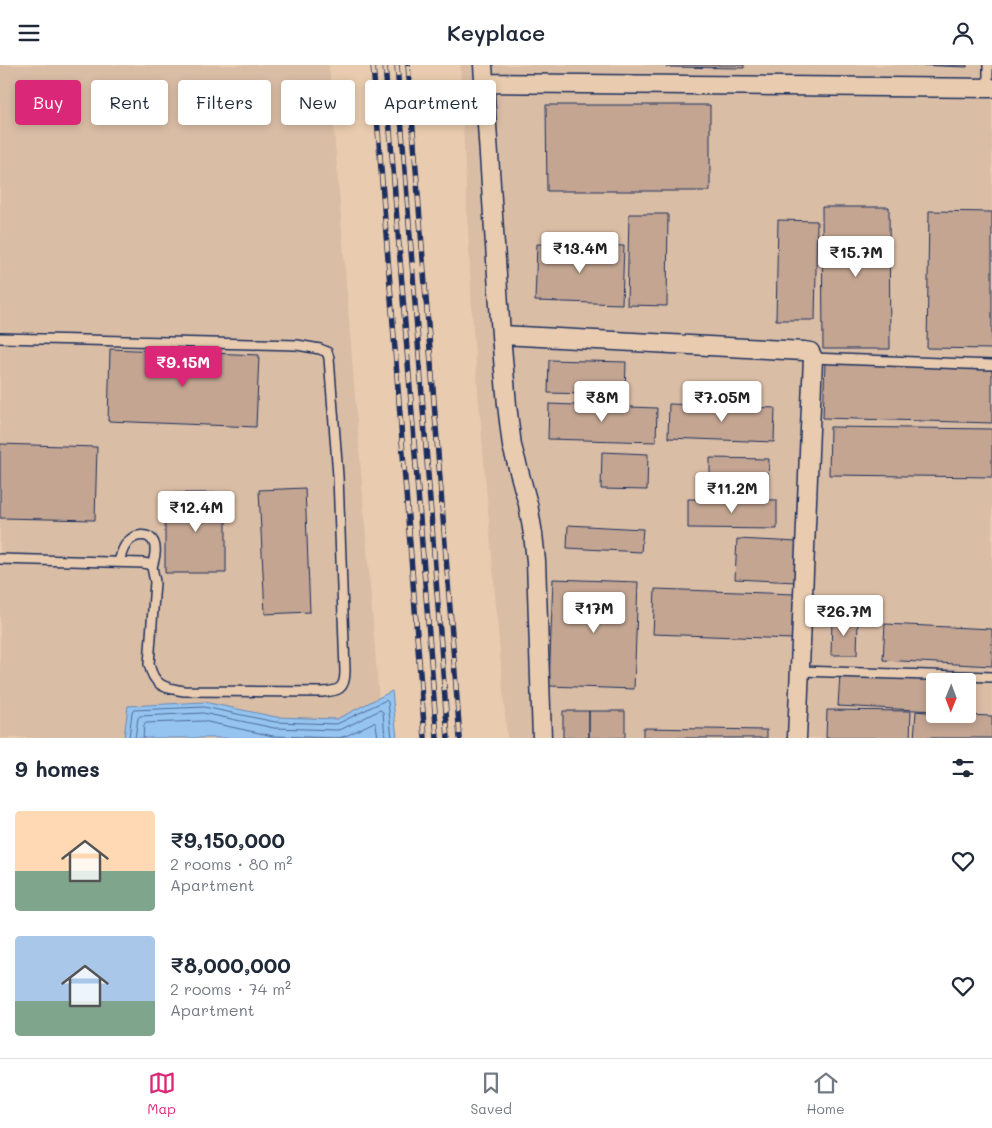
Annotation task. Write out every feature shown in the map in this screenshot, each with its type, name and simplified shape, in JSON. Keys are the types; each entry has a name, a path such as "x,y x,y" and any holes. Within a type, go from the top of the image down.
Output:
{"street":[{"path":"483,65 484,80"},
{"path":"496,83 990,87"},
{"path":"487,125 501,335 512,446 528,504 536,561 542,738"},
{"path":"501,335 804,351 810,353 813,358 797,738"}],"lane":[{"path":"988,65 990,87"},
{"path":"0,338 297,345 327,352 330,359 338,476 345,671 343,685 337,690 322,692 184,691 162,686 152,674 149,664 155,582 152,567 155,559 154,543 146,536 134,537 122,551 119,562"},
{"path":"813,358 992,365"},
{"path":"0,559 143,563 152,567"},
{"path":"800,671 992,677"}],"shaded area":[{"path":"0,65 329,65 330,80 281,80 281,125 334,125 382,738 0,738"},
{"path":"460,65 992,65 992,738 507,738 473,331 463,125 496,125 496,80 461,80"}],"water":[{"path":"392,691 397,738 124,738 128,706 204,702 276,717 337,719"}],"building":[{"path":"666,65 744,65 744,68 666,67"},
{"path":"914,65 967,65 967,67"},
{"path":"546,105 710,105 710,191 547,191"},
{"path":"822,207 889,207 890,349 823,349"},
{"path":"929,211 992,212 992,349 927,348"},
{"path":"629,214 668,214 667,306 627,305"},
{"path":"778,220 817,221 815,320 776,320"},
{"path":"537,244 624,246 622,304 535,301"},
{"path":"110,349 259,355 256,427 108,421"},
{"path":"549,360 626,362 625,395 548,393"},
{"path":"825,362 992,367 992,423 823,418"},
{"path":"549,404 657,408 656,442 548,439"},
{"path":"669,404 775,408 774,442 668,438"},
{"path":"830,427 992,429 992,477 829,475"},
{"path":"0,444 97,447 95,520 0,518"},
{"path":"602,452 648,454 647,490 601,489"},
{"path":"710,458 769,459 768,489 710,488"},
{"path":"305,488 310,612 265,614 259,490"},
{"path":"165,493 226,493 226,573 165,573"},
{"path":"688,499 777,500 777,529 688,528"},
{"path":"568,525 643,529 641,552 567,548"},
{"path":"737,539 799,542 796,582 735,579"},
{"path":"553,579 638,582 634,689 549,686"},
{"path":"655,589 794,594 793,639 653,634"},
{"path":"832,619 858,620 857,655 831,655"},
{"path":"885,624 992,629 992,666 883,660"},
{"path":"840,674 926,679 926,711 838,706"},
{"path":"827,710 911,711 910,738 826,738"},
{"path":"563,711 589,711 589,738 563,738"},
{"path":"589,711 625,711 625,738 589,738"},
{"path":"916,711 926,712 926,723 976,723 976,715 992,716 992,738 914,738"},
{"path":"643,728 767,730 767,738 643,738"}],"railway":[{"path":"373,65 425,738"},
{"path":"385,65 437,738"},
{"path":"397,65 448,738"},
{"path":"408,65 460,738"}]}
